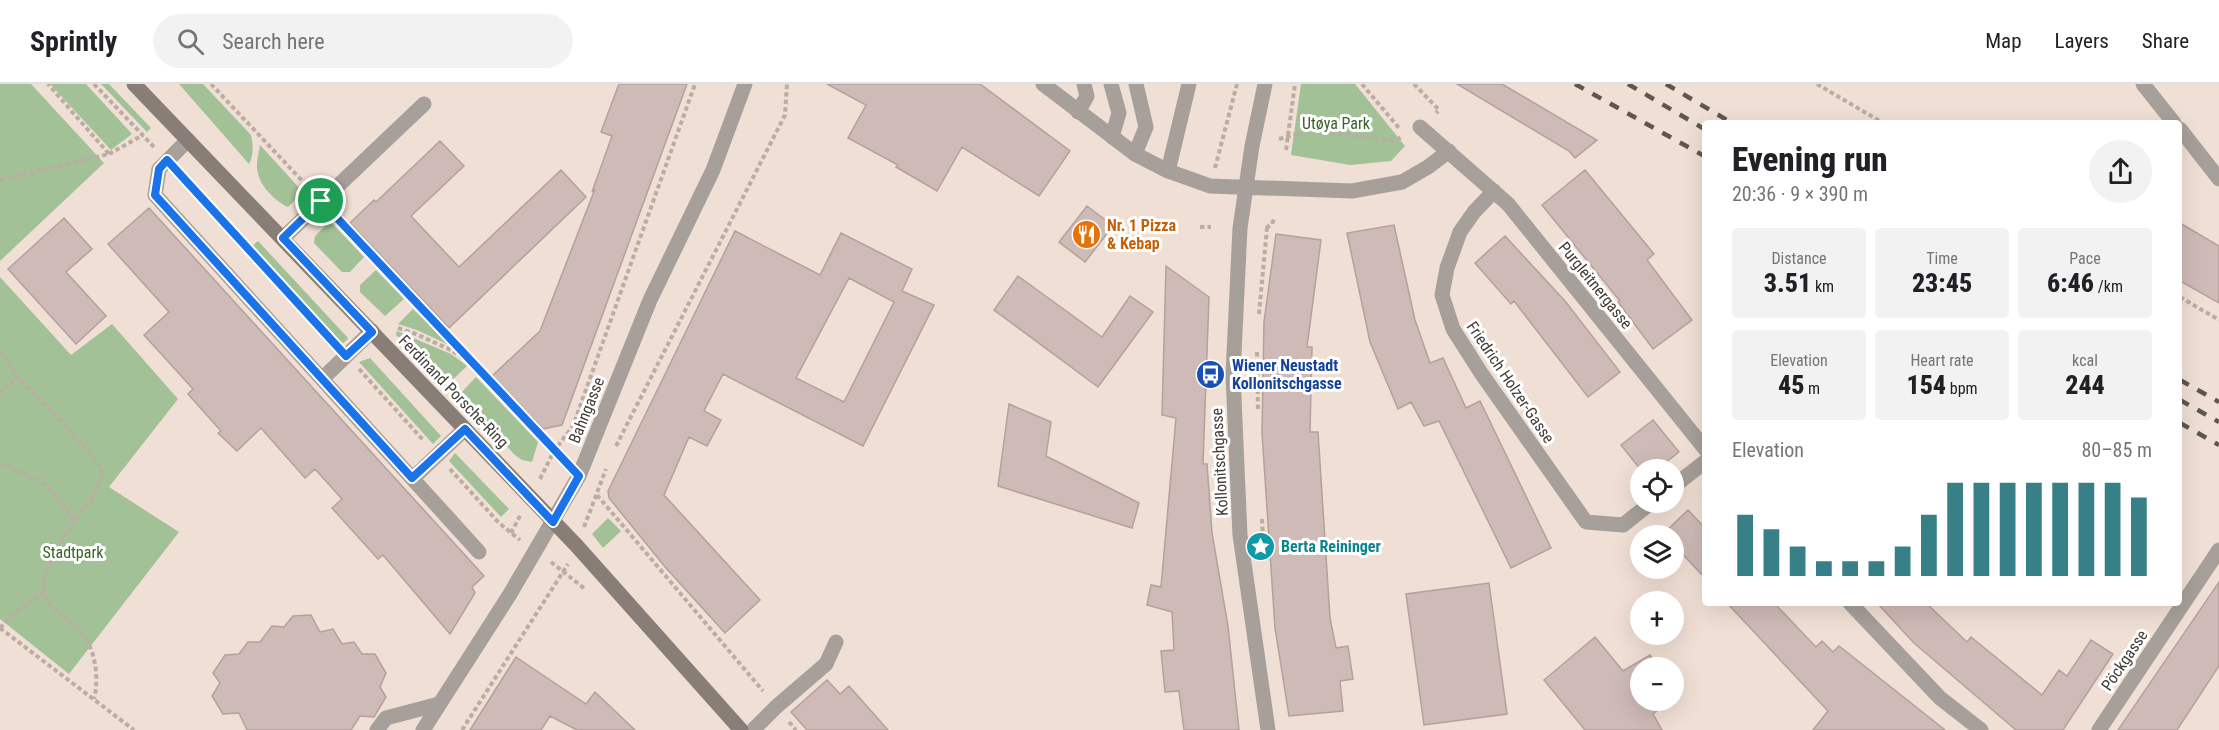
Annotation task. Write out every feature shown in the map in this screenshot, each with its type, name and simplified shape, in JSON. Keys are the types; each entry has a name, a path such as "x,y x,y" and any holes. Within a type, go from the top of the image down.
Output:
{"street":[{"name":"Ferdinand Porsche-Ring","path":"134,84 576,545 741,730"},
{"name":"Bahngasse","path":"423,730 510,594 579,476 650,300 713,170 745,84"},
{"path":"1078,112 1087,96 1084,84"},
{"path":"1111,84 1119,113 1112,137"},
{"path":"1135,154 1146,127 1136,84"},
{"path":"1168,171 1189,84"},
{"name":"Kollonitschgasse","path":"1264,84 1240,228 1233,375 1240,535 1268,730"},
{"path":"2143,84 2172,120"},
{"path":"1049,86 1078,112 1135,154 1168,171 1210,186 1352,190 1402,182 1449,150"},
{"path":"283,238 424,104"},
{"name":"Purgleitnergasse","path":"1420,127 1508,204 1702,445"},
{"path":"2182,132 2219,178"},
{"path":"188,140 159,169 155,195 479,552"},
{"name":"Friedrich Holzer-Gasse","path":"1494,191 1474,212 1460,232 1447,268 1442,296 1453,329 1481,373 1587,522 1623,525 1638,513"},
{"path":"322,379 372,332"},
{"path":"412,478 465,429"},
{"path":"1684,478 1702,464"},
{"name":"Pöckgasse","path":"2182,606 2219,550"},
{"path":"1853,606 1940,698 1980,730"},
{"name":"Pöckgasse","path":"2099,730 2182,606"},
{"path":"753,730 826,664 836,642"},
{"path":"377,730 386,718 439,705"}],"path":[{"path":"48,84 109,154"},
{"path":"94,84 167,160 499,523 511,533"},
{"path":"211,84 579,476 796,730"},
{"path":"554,451 573,426 695,84"},
{"path":"611,455 785,115 787,84"},
{"path":"1225,151 1219,152 1237,84"},
{"path":"1286,150 1295,84"},
{"path":"1362,84 1428,166"},
{"path":"1817,84 1878,120"},
{"path":"1279,139 1312,130 1395,141 1405,135"},
{"path":"0,180 109,154 143,135"},
{"path":"1258,324 1264,228 1272,224 1274,219"},
{"path":"1200,227 1211,227"},
{"path":"2182,298 2219,320"},
{"path":"372,332 388,325 416,334 451,350 476,367"},
{"path":"1257,346 1258,421"},
{"path":"0,350 17,378 59,419 101,466 102,472 94,494 74,520 50,564 45,578 44,592 49,602 84,637 95,664 98,683 94,699"},
{"path":"0,394 17,378"},
{"path":"0,464 40,481 51,490 74,520"},
{"path":"462,730 564,572 608,465"},
{"path":"1262,512 1264,546"},
{"path":"44,592 15,612 0,628 134,730"}],"green space":[{"path":"0,84 31,84 104,163 0,261"},
{"path":"50,84 86,84 132,134 111,150"},
{"path":"101,84 109,84 151,128 147,132"},
{"path":"179,84 203,84 251,135 253,150 249,164"},
{"name":"Utøya Park","path":"1301,84 1355,84 1405,146 1391,161 1350,165 1291,155"},
{"path":"260,145 303,192 288,207 271,195 259,178 257,165"},
{"path":"330,221 364,257 350,272 342,272 314,243 315,236"},
{"path":"258,241 348,339 342,344 252,246"},
{"path":"376,270 404,299 385,316 360,292 360,285"},
{"name":"Stadtpark","path":"0,277 71,355 112,324 178,399 109,487 179,532 69,674 0,619"},
{"path":"413,309 451,346 398,324"},
{"path":"397,331 451,354 467,366 448,384 396,335"},
{"path":"370,358 441,436 433,444 359,362"},
{"path":"476,377 538,442 532,462 522,460 515,455 459,395"},
{"path":"455,453 509,509 501,517 449,461"},
{"path":"608,518 621,531 603,548 592,534"}],"building":[{"path":"619,84 687,84 562,425 543,429 492,376 540,331 595,189 592,192 612,136 601,132"},
{"path":"827,84 980,84 1070,151 1039,196 962,147 937,191 896,167 898,165 848,138 866,105"},
{"path":"1457,84 1502,84 1597,140 1575,158 1569,151"},
{"path":"440,141 464,166 411,216 459,267 561,170 586,197 449,328 350,223 374,200 376,202"},
{"path":"1585,170 1654,254 1647,260 1692,320 1653,349 1618,302 1620,301 1542,205"},
{"name":"Nr. 1 Pizza & Kebap","path":"1087,206 1113,226 1085,262 1059,242"},
{"path":"149,208 484,576 472,587 475,593 450,634 383,555 378,559 332,508 342,499 315,469 305,478 261,428 237,451 218,433 221,431 188,394 193,389 144,335 169,312 108,244"},
{"path":"64,218 92,249 66,272 106,316 76,344 8,269"},
{"path":"2182,224 2219,246 2219,303 2182,282"},
{"path":"1394,225 1415,320 1430,363 1443,358 1466,408 1480,401 1551,548 1511,568 1439,421 1424,426 1411,402 1398,409 1370,342 1347,233"},
{"path":"735,231 820,275 841,233 912,269 902,291 934,305 863,446 723,374 704,411 721,420 707,446 689,437 664,495 760,600 725,633 666,568 609,498 608,491","holes":["849,278 894,302 844,402 796,378"]},
{"path":"1276,234 1321,240 1307,347 1312,347 1310,432 1318,432 1330,618 1336,648 1348,646 1353,679 1340,681 1343,711 1289,716 1275,628 1262,433 1264,322"},
{"path":"1505,236 1565,301 1620,372 1588,397 1514,301 1511,304 1475,263"},
{"path":"1166,266 1209,297 1203,464 1207,464 1212,533 1228,626 1239,730 1184,730 1179,691 1165,692 1161,651 1174,650 1172,612 1147,605 1151,585 1161,587 1176,418 1162,415"},
{"path":"1018,276 1102,337 1130,296 1153,312 1098,387 994,310"},
{"path":"1009,404 1051,422 1046,456 1139,503 1132,528 998,486"},
{"path":"1653,420 1679,452 1670,459 1632,459 1621,445"},
{"path":"1688,510 1702,525 1702,575 1684,556 1684,525 1672,525"},
{"path":"2219,582 2219,666 2177,730 2118,730"},
{"path":"1489,583 1507,714 1424,725 1406,594"},
{"path":"1730,606 1777,606 1816,647 1822,641 1833,652 1839,646 1945,730 1813,730 1828,711"},
{"path":"1880,606 1929,606 1967,642 1971,637 2042,695 2059,670 2067,676 2091,640 2113,654 2063,730 2016,730 1914,643"},
{"path":"311,615 320,632 333,629 342,644 354,642 362,654 375,654 386,673 380,687 386,697 374,717 360,716 351,730 247,730 239,713 223,714 212,696 220,683 213,673 225,655 239,654 248,642 260,642 272,626 284,627 293,616"},
{"path":"1595,637 1623,671 1630,667 1630,711 1657,711 1653,714 1662,730 1585,730 1544,680"},
{"path":"516,657 586,704 595,692 635,730 577,730 550,716 541,730 470,730"},
{"path":"827,680 840,694 849,686 888,730 807,730 791,712"}],"railway":[{"path":"1575,84 1702,155"},
{"path":"1628,84 1702,128"},
{"path":"1666,84 1727,120"},
{"path":"2182,381 2219,402"},
{"path":"2182,401 2219,422"},
{"path":"2182,424 2219,445"}],"place":[{"name":"Nr. 1 Pizza & Kebap","path":"1086,234"},
{"name":"Wiener Neustadt Kollonitschgasse","path":"1211,374"},
{"name":"Berta Reininger","path":"1260,546"}],"route":[{"path":"167,160 346,356 372,332 283,238 321,201 579,476 553,522 465,429 412,478 155,195 159,169 167,160"}]}
